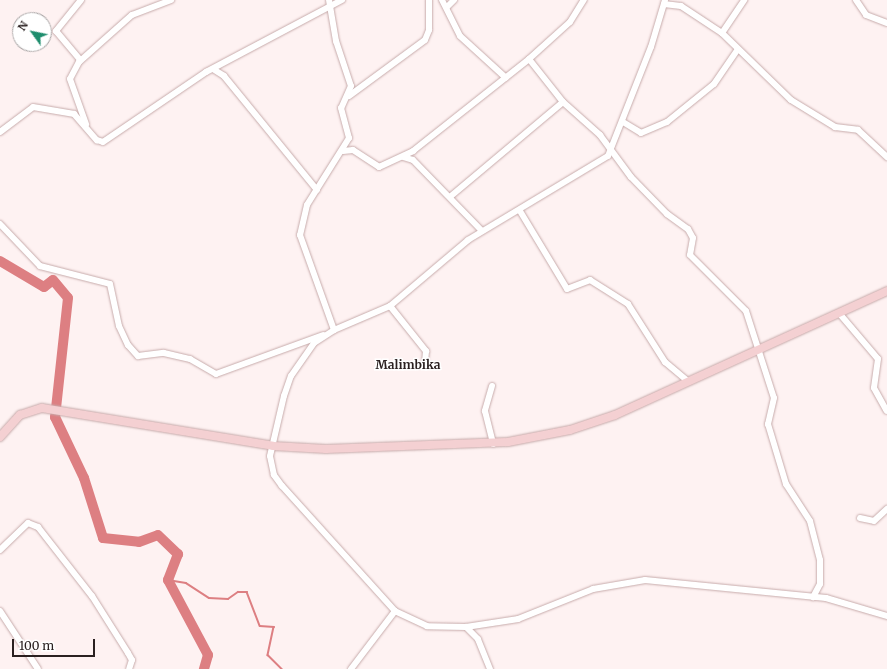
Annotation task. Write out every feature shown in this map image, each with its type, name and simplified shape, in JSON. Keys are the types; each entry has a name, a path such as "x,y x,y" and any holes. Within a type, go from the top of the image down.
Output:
{"main road":[{"path":"0,437 20,415 52,410 273,446 326,449 493,444 570,430 615,415 757,348 887,291"}],"street":[{"path":"79,62 56,31 80,0"},
{"path":"171,0 132,15 79,62 70,80 86,124 96,140 108,140 213,69 329,3 342,0"},
{"path":"334,330 300,236 301,219 317,190 343,151 349,138 341,108 349,96 425,40 429,30 429,0"},
{"path":"442,0 447,7 460,36 506,78"},
{"path":"447,7 454,0"},
{"path":"343,151 353,150 379,167 403,157 529,59 570,22 584,0"},
{"path":"722,33 744,0"},
{"path":"856,0 866,14 887,23"},
{"path":"0,224 40,266 110,284 119,326 128,345 138,356 164,353 190,358 216,374 326,334 390,306 482,231 520,211 596,165 611,151 624,122 665,2 681,6 722,33 791,100 836,127 858,130 887,156"},
{"path":"329,3 336,41 351,86 349,96"},
{"path":"624,122 641,134 667,122 714,84 738,49"},
{"path":"529,59 563,102 600,135 611,151 656,203 688,229 693,238 690,254 746,311 774,398 768,424 786,484 810,521 820,560 820,584 813,596"},
{"path":"213,69 224,76 317,190"},
{"path":"451,196 563,102"},
{"path":"0,132 34,107 74,114 86,124"},
{"path":"403,157 413,160 451,196 482,231"},
{"path":"520,211 567,289 590,280 628,304 665,362 688,381"},
{"path":"390,306 426,351 425,363"},
{"path":"839,313 878,359 874,388 887,411"},
{"path":"326,334 307,350 291,376 270,463 282,486 395,611 427,626 466,627 518,619 593,589 638,581 666,580 813,596 887,616"},
{"path":"492,386 485,411 493,444"},
{"path":"860,518 874,521 887,509"},
{"path":"0,550 28,523 38,527 92,596 132,660 129,669"},
{"path":"0,611 37,667 30,669"},
{"path":"351,669 395,611"},
{"path":"466,627 478,639 490,669"}],"waterway":[{"path":"0,261 44,287 53,280 68,298 55,417 84,478 103,538 139,542 158,535 178,554 168,580 208,655 204,669"},
{"path":"168,580 186,583 209,598 228,599 238,592 247,592 260,626 274,627 268,655 282,669"}],"district":[{"name":"Malimbika","path":"408,365"}]}
